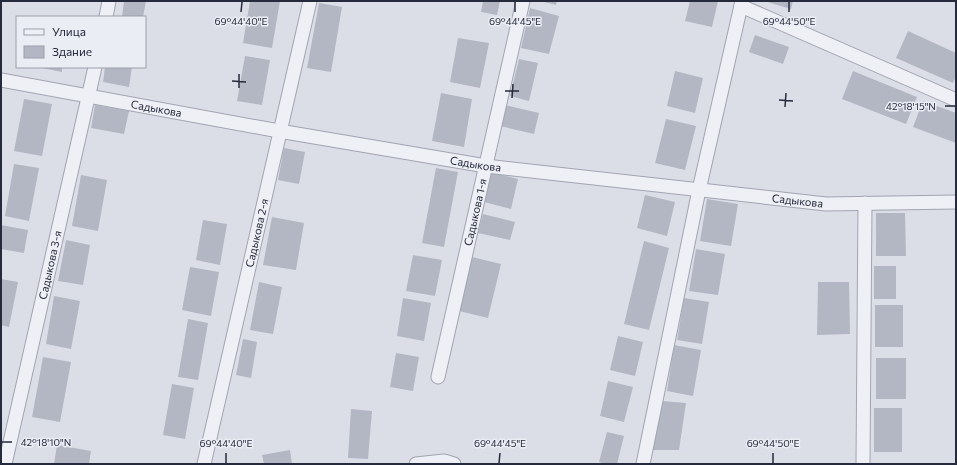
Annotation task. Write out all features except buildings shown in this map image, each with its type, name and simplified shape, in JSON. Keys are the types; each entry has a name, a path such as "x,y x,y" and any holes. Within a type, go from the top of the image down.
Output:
{"street":[{"path":"106,16 109,1"},
{"name":"Садыкова 2-я","path":"204,464 279,131 310,1"},
{"name":"Садыкова 1-я","path":"438,377 523,1"},
{"path":"643,464 699,190 741,3 956,100"},
{"name":"Садыкова 3-я","path":"5,464 95,68"},
{"name":"Садыкова","path":"1,80 279,131 486,166 826,204 956,202"},
{"path":"863,464 865,203"},
{"path":"416,464 444,461 454,464"}]}
